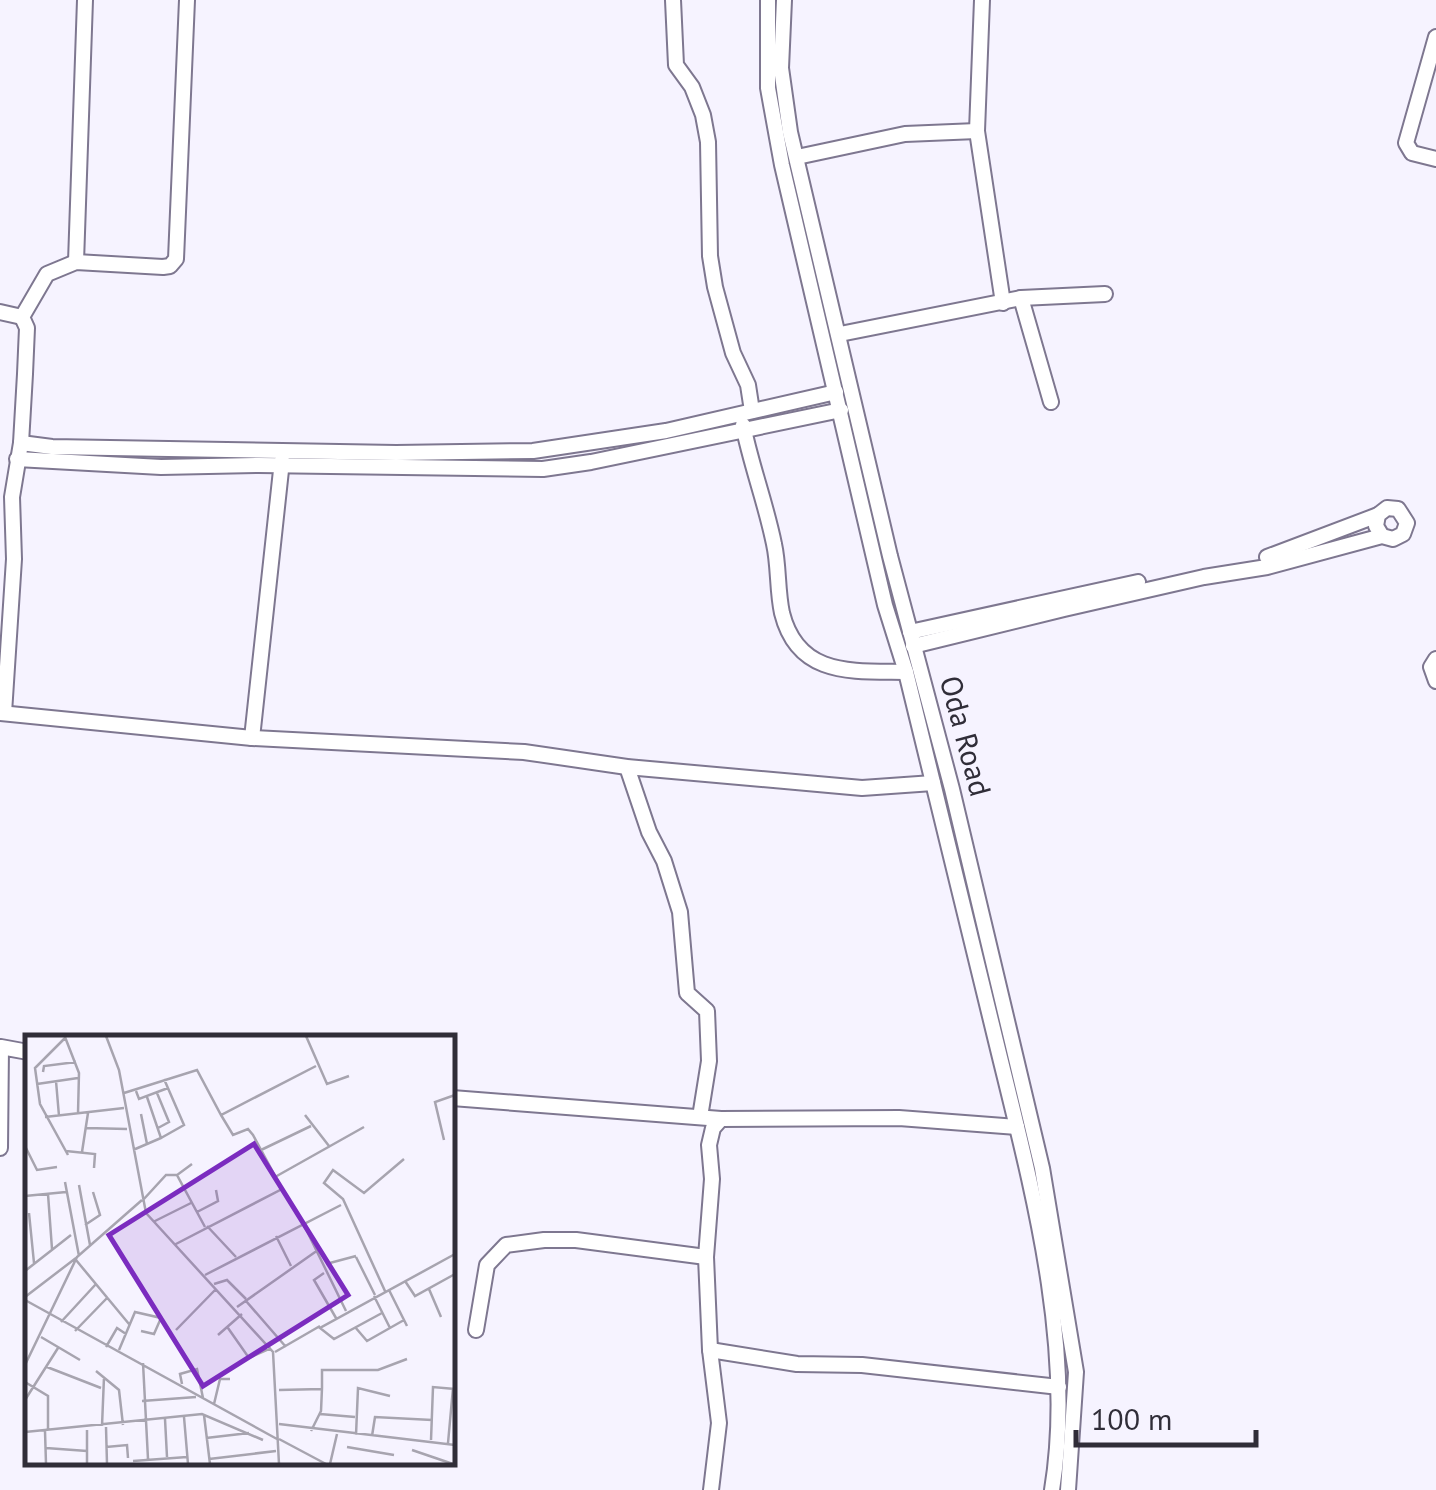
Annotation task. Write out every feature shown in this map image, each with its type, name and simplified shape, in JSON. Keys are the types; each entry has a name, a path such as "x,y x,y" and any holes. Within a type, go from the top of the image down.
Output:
{"street":[{"path":"76,262 85,0"},
{"path":"22,317 46,274 76,262 163,268 176,259 187,0"},
{"path":"674,0 676,66 692,87 706,128 710,256 733,352 752,399 744,430 774,544 782,613 795,646 817,664 853,672 906,672"},
{"name":"Oda Road","path":"768,0 768,88 782,164 836,392 952,790 1049,1207 1076,1372 1068,1490"},
{"name":"Oda Road","path":"784,0 781,68 790,132 816,250 840,334 906,672 1017,1128 1050,1295 1059,1387 1052,1490"},
{"path":"982,0 977,131 1002,303"},
{"path":"1436,38 1406,143 1412,154 1436,160"},
{"path":"797,157 905,134 977,131"},
{"path":"840,334 1021,298 1105,294"},
{"path":"1021,298 1051,402"},
{"path":"0,312 22,317"},
{"path":"22,317 27,328 21,442 12,496 14,559 2,713 252,738 524,752 627,767 862,788 933,783"},
{"path":"17,458 161,467 282,458 523,452 666,431 836,392"},
{"path":"21,442 52,447 522,469 591,462 841,410"},
{"path":"522,469 523,452"},
{"path":"252,738 282,458"},
{"path":"911,639 1230,569 1287,552 1387,508 1398,509 1407,523 1399,537 1382,536 1267,567 1230,569"},
{"path":"1378,515 1376,526 1382,536"},
{"path":"1436,658 1431,666 1436,681"},
{"path":"627,767 680,912 686,993 707,1011 709,1061 700,1117"},
{"path":"0,1148 1,1047 25,1051"},
{"path":"455,1098 722,1119 899,1118 1017,1128"},
{"path":"711,1490 719,1423 710,1350 706,1257 712,1179 710,1136 722,1119"},
{"path":"476,1330 486,1265 506,1245 576,1240 706,1257"},
{"path":"710,1350 797,1364 862,1365 1059,1387"}]}
